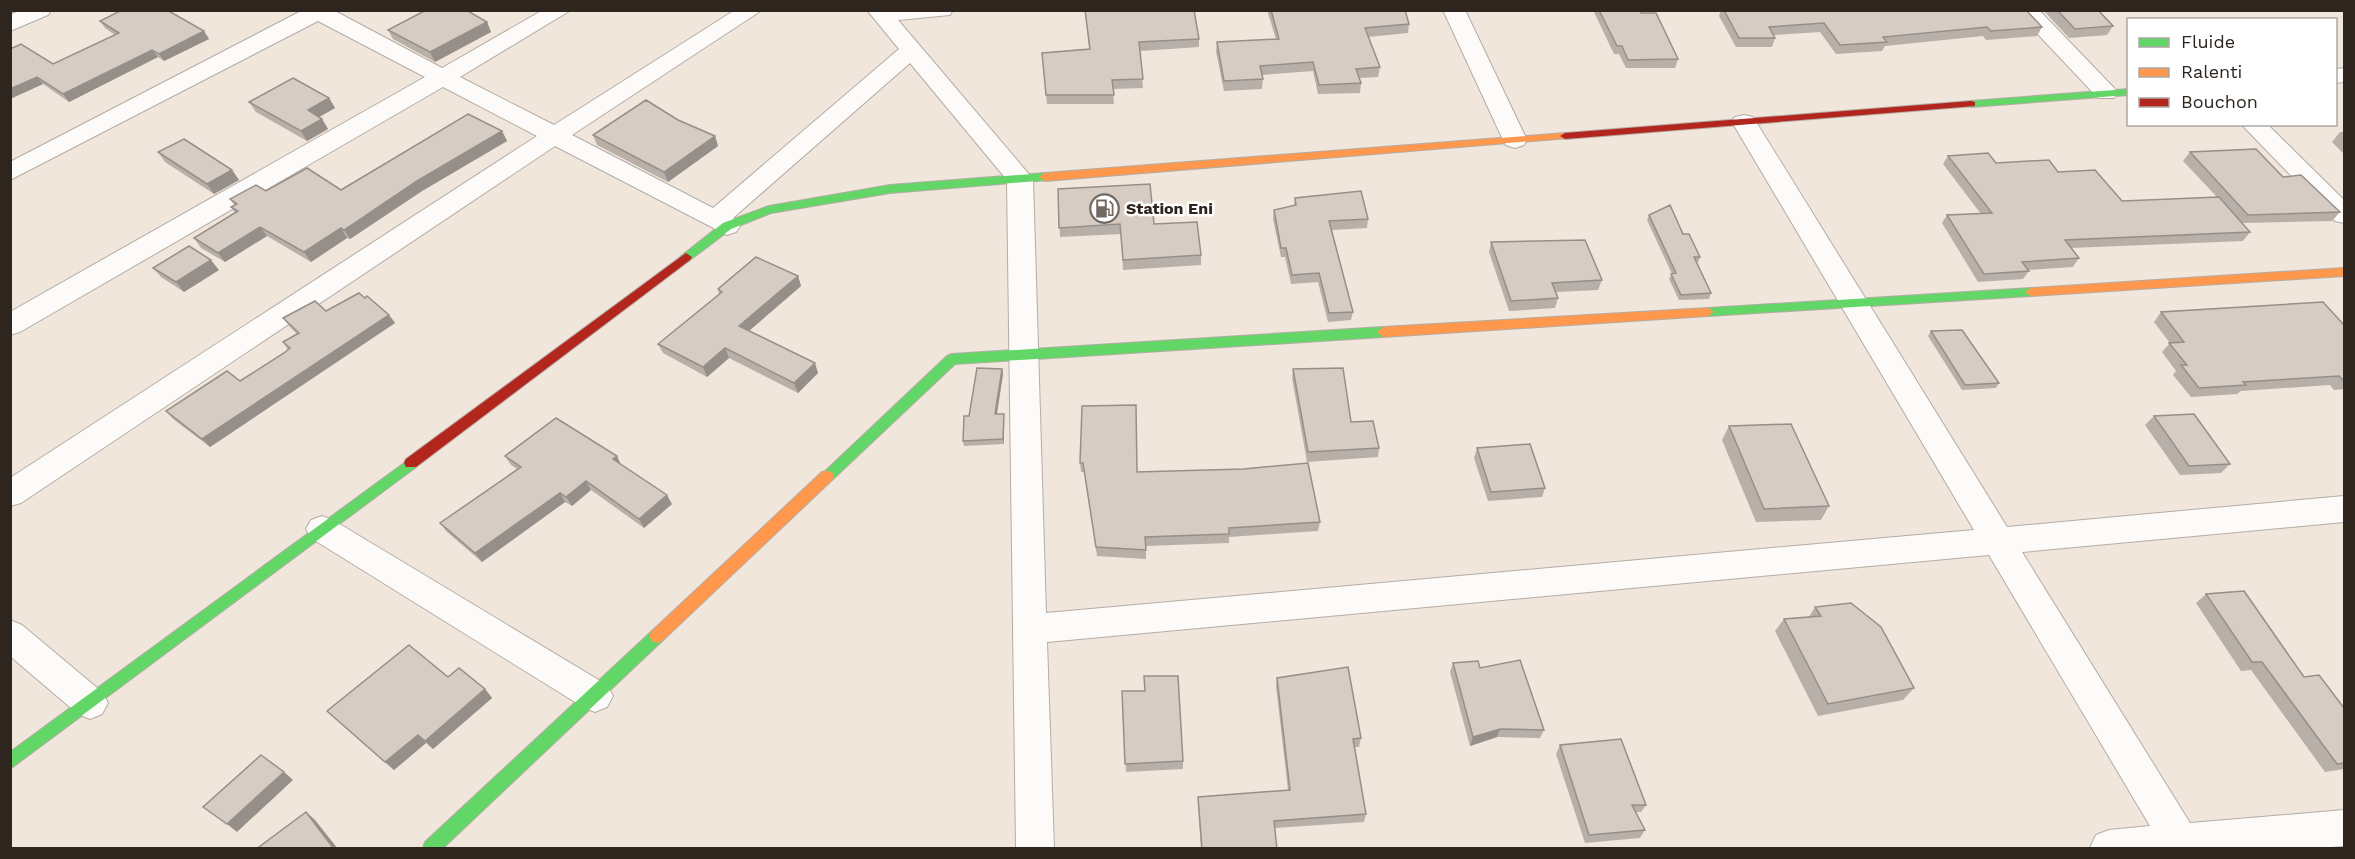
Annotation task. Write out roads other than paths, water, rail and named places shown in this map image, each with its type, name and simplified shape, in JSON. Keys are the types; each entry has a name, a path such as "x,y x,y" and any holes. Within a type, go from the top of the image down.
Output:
{"street":[{"path":"10,24 40,10"},
{"path":"10,325 560,10"},
{"path":"10,494 554,136 751,10"},
{"path":"880,13 942,10"},
{"path":"1454,10 1515,140"},
{"path":"2026,10 2117,93"},
{"path":"10,172 318,11 721,223 769,210 879,191 2117,93"},
{"path":"880,13 1020,179 1035,849"},
{"path":"10,762 322,530 721,223 912,50"},
{"path":"1744,122 2182,845"},
{"path":"2255,126 2344,215"},
{"path":"431,849 952,359 2344,272"},
{"path":"1030,629 2344,509"},
{"path":"322,530 595,696"},
{"path":"10,635 90,703"},
{"path":"2109,849 2182,845 2344,828"}],"place":[{"name":"Station Eni","path":"1105,208"}]}
